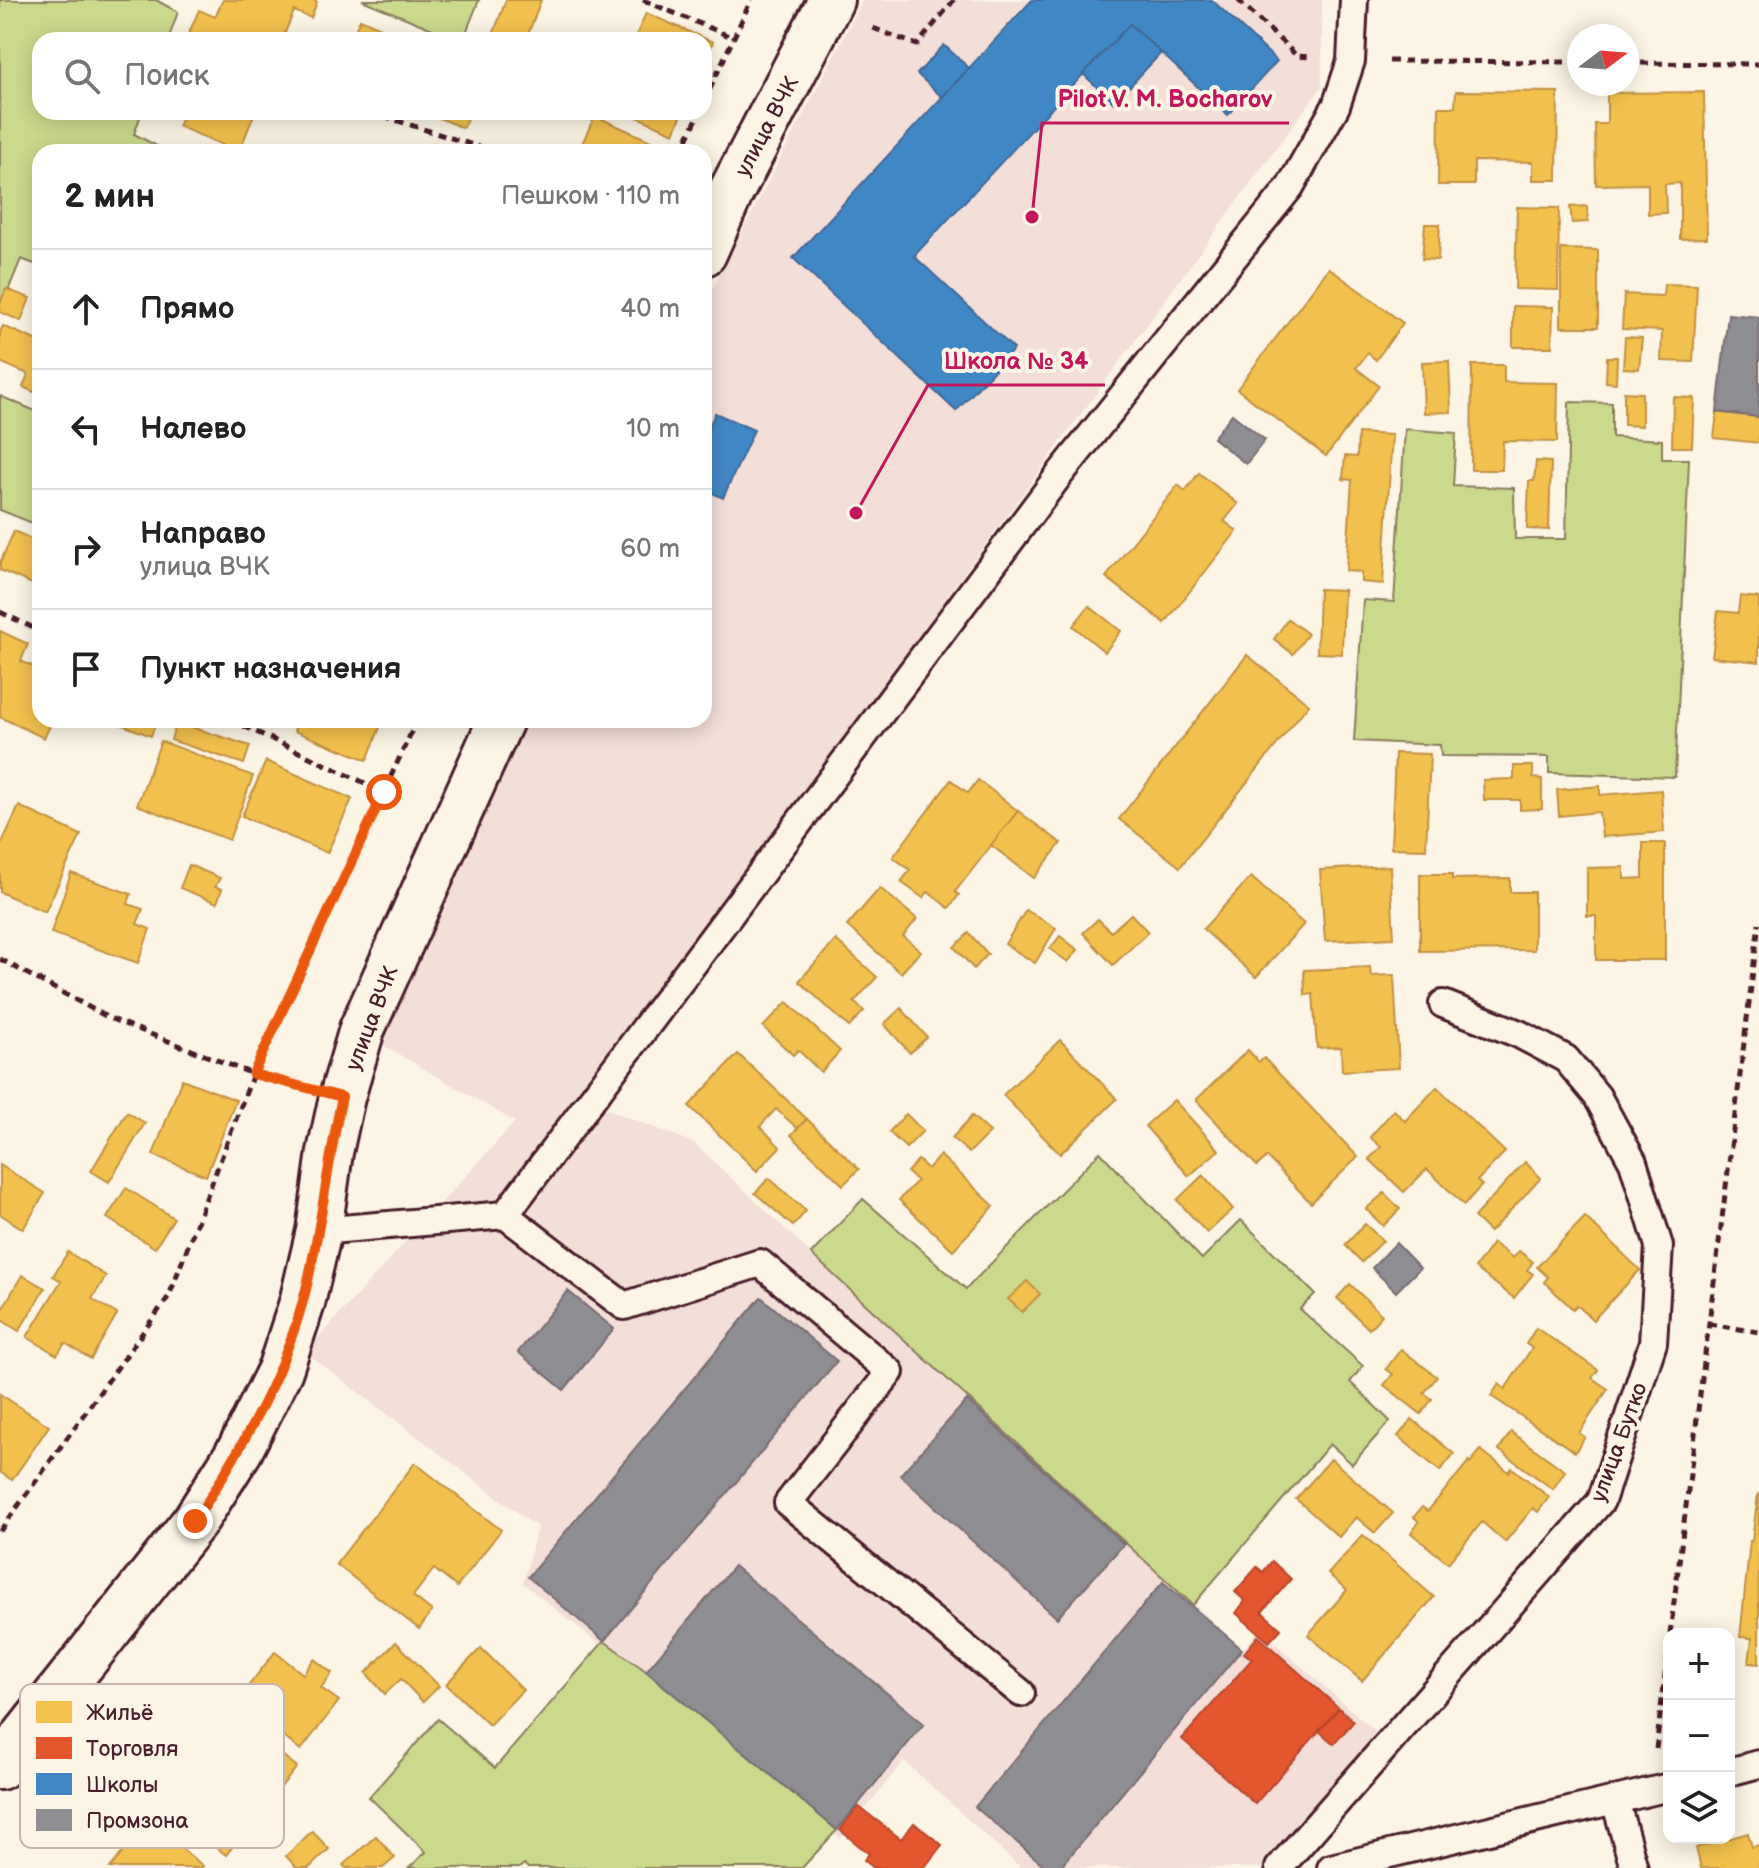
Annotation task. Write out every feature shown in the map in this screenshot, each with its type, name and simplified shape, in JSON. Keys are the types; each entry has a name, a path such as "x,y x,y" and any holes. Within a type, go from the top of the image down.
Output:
{"main road":[{"name":"улица ВЧК","path":"712,235 731,192 831,0"},
{"name":"улица ВЧК","path":"66,1684 195,1521 240,1450 280,1370 302,1303 319,1231 330,1152 342,1097 362,1029 497,728"},
{"name":"улица ВЧК","path":"0,1767 20,1742"}],"lane":[{"path":"505,1215 1060,474 1290,187 1336,106 1351,61 1354,0"},
{"name":"улица Бутко","path":"1279,1868 1601,1501 1653,1343 1659,1246 1633,1162 1597,1096 1566,1059 1519,1034 1443,1004"},
{"path":"319,1231 505,1215 624,1306 760,1263 890,1372 788,1503 1021,1693"},
{"path":"1735,1770 1759,1764"},
{"path":"1331,1868 1660,1789"},
{"path":"1615,1800 1634,1868"}],"path":[{"path":"643,0 734,38"},
{"path":"712,85 751,0"},
{"path":"873,28 917,45 954,0"},
{"path":"1238,0 1297,56 1351,61 1567,62"},
{"path":"1639,63 1759,64"},
{"path":"395,120 470,144"},
{"path":"685,144 696,120"},
{"path":"0,612 32,627"},
{"path":"248,728 384,792"},
{"path":"0,1531 169,1296 253,1074 413,728"},
{"path":"1671,1628 1759,923"},
{"path":"0,959 109,1018 253,1074 342,1097"},
{"path":"1709,1324 1759,1332"},
{"path":"1660,1789 1665,1700"}],"shaded area":[{"path":"863,0 1322,0 1322,86 828,759 574,1096 694,1143 967,1400 1243,1649 1260,1630 1400,1753 1281,1868 1021,1868 904,1761 841,1839 523,1583 537,1527 305,1352 515,1122 376,1041 515,728 712,728 712,290"}],"green space":[{"path":"0,0 156,0 178,12 171,32 32,32 32,120 139,120 134,134 153,144 32,144 32,263 21,259 0,310"},
{"path":"362,0 479,0 466,32 440,32"},
{"path":"0,396 32,410 32,523 0,510"},
{"path":"1569,402 1612,403 1612,437 1662,440 1662,459 1689,459 1675,777 1549,773 1549,757 1441,756 1440,745 1354,741 1363,600 1394,602 1405,429 1456,433 1453,486 1514,488 1515,539 1566,539"},
{"path":"1100,1152 1202,1259 1241,1220 1315,1294 1300,1309 1363,1366 1350,1382 1390,1421 1352,1464 1330,1444 1193,1605 811,1254 863,1199 966,1289"},
{"path":"604,1641 646,1671 837,1830 802,1868 528,1868 524,1864 519,1868 409,1868 426,1852 369,1797 438,1719 495,1768"}],"building: Жильё":[{"path":"223,0 317,2 311,18 294,11 285,32 189,32 199,10 215,17"},
{"path":"506,0 541,0 529,32 494,32"},
{"path":"646,13 690,32 638,32"},
{"path":"360,19 390,32 354,32"},
{"path":"1456,91 1558,92 1557,180 1533,180 1533,162 1474,161 1474,185 1438,185 1439,107 1455,107"},
{"path":"1704,92 1707,238 1680,239 1680,183 1665,184 1666,213 1648,214 1648,184 1596,185 1595,124 1607,124 1607,96 1639,96 1639,93"},
{"path":"181,120 252,120 242,144 220,144 178,126"},
{"path":"444,120 466,120 463,128"},
{"path":"593,120 604,120 658,144 582,144"},
{"path":"644,120 680,120 674,133"},
{"path":"1587,206 1588,222 1572,223 1570,207"},
{"path":"1517,207 1559,208 1558,290 1515,289"},
{"path":"1425,224 1440,224 1438,260 1422,259"},
{"path":"1561,249 1598,250 1598,327 1561,327"},
{"path":"1329,268 1403,323 1376,360 1368,353 1356,368 1379,386 1326,456 1237,389"},
{"path":"1664,284 1697,285 1693,362 1661,361 1662,331 1622,329 1624,294 1663,296"},
{"path":"6,289 30,298 21,321 0,312"},
{"path":"1513,306 1553,307 1552,347 1513,347"},
{"path":"3,326 32,339 32,391 23,387 28,374 0,362 0,332"},
{"path":"1625,337 1642,338 1639,369 1623,368"},
{"path":"1607,357 1617,357 1616,383 1606,382"},
{"path":"1449,361 1451,412 1424,413 1422,362"},
{"path":"1472,365 1504,365 1504,382 1558,383 1557,442 1503,441 1502,470 1471,470"},
{"path":"1624,392 1642,393 1642,426 1624,425"},
{"path":"1673,397 1694,398 1692,447 1672,447"},
{"path":"1717,412 1759,417 1759,443 1714,438"},
{"path":"1358,433 1392,435 1383,584 1361,582 1361,572 1346,571 1352,480 1343,479 1345,456 1357,457"},
{"path":"1536,461 1551,462 1549,530 1527,529 1529,481 1534,481"},
{"path":"1199,473 1238,504 1224,521 1237,531 1165,623 1106,577 1178,485 1185,491"},
{"path":"14,531 32,539 32,584 0,570"},
{"path":"1319,589 1344,590 1342,654 1317,653"},
{"path":"1740,596 1759,598 1759,662 1712,657 1718,611 1738,613"},
{"path":"1089,606 1121,631 1105,652 1073,626"},
{"path":"1288,619 1308,634 1293,654 1274,639"},
{"path":"0,631 28,644 21,661 32,666 32,728 49,728 44,738 0,717"},
{"path":"1247,655 1309,704 1180,867 1119,819"},
{"path":"130,728 154,728 151,736"},
{"path":"174,728 194,728 250,746 244,764 171,740"},
{"path":"295,728 380,728 367,760 294,731"},
{"path":"161,741 253,776 229,840 137,805"},
{"path":"1395,753 1430,754 1426,849 1391,848"},
{"path":"266,761 352,799 327,853 242,816"},
{"path":"1514,766 1533,766 1533,778 1542,779 1542,809 1520,810 1520,800 1484,800 1483,780 1514,779"},
{"path":"951,780 968,793 978,780 1018,811 955,892 959,895 949,908 928,892 923,898 901,882 910,870 893,857"},
{"path":"1600,786 1600,795 1661,790 1664,832 1602,837 1599,812 1559,816 1557,790"},
{"path":"19,806 81,835 45,912 0,892 0,847"},
{"path":"1018,811 1061,843 1034,878 991,845"},
{"path":"1643,843 1665,843 1665,960 1596,960 1596,916 1587,916 1587,868 1624,867 1624,879 1643,878"},
{"path":"189,865 220,878 215,887 222,889 217,903 180,888"},
{"path":"1390,866 1394,938 1325,941 1320,870"},
{"path":"71,873 131,894 128,904 143,909 137,924 150,929 138,963 51,933"},
{"path":"1420,874 1452,874 1452,879 1510,878 1510,892 1534,892 1534,950 1420,951"},
{"path":"1251,877 1304,924 1256,977 1203,929"},
{"path":"880,888 917,919 903,936 921,951 901,973 847,926"},
{"path":"1026,910 1056,928 1035,963 1005,944"},
{"path":"1131,914 1148,932 1113,965 1083,933 1098,919 1111,932"},
{"path":"969,933 988,954 974,969 954,947"},
{"path":"1060,936 1078,950 1068,962 1050,949"},
{"path":"836,940 877,977 854,1002 864,1011 849,1027 799,981"},
{"path":"1370,967 1371,976 1394,975 1399,1068 1342,1071 1341,1047 1317,1048 1313,994 1305,995 1304,970"},
{"path":"787,1002 840,1051 821,1072 798,1050 793,1055 763,1027"},
{"path":"901,1008 927,1037 910,1053 884,1024"},
{"path":"1060,1040 1117,1099 1060,1154 1003,1095"},
{"path":"1248,1050 1259,1062 1264,1058 1358,1157 1311,1203 1267,1157 1257,1166 1196,1100"},
{"path":"738,1054 807,1119 797,1128 776,1109 760,1126 780,1147 757,1171 689,1106"},
{"path":"182,1079 236,1100 206,1176 153,1155"},
{"path":"1437,1087 1505,1152 1477,1181 1482,1185 1464,1205 1427,1169 1404,1192 1369,1159 1381,1147 1370,1137 1394,1110 1405,1121"},
{"path":"1174,1100 1219,1150 1189,1176 1145,1126"},
{"path":"127,1112 145,1123 109,1182 91,1171"},
{"path":"906,1114 923,1131 906,1148 889,1132"},
{"path":"972,1116 990,1132 969,1153 952,1138"},
{"path":"807,1119 859,1169 843,1185 791,1135"},
{"path":"940,1155 994,1206 953,1250 899,1200 917,1181 907,1172 918,1160 928,1169"},
{"path":"1525,1162 1541,1178 1490,1232 1474,1217"},
{"path":"0,1165 45,1193 23,1229 0,1214"},
{"path":"1203,1175 1233,1209 1207,1233 1177,1200"},
{"path":"769,1178 806,1211 793,1226 755,1193"},
{"path":"126,1188 174,1218 155,1248 107,1218"},
{"path":"1384,1193 1400,1209 1383,1226 1366,1209"},
{"path":"1585,1217 1640,1270 1593,1320 1577,1305 1573,1309 1544,1282 1548,1277 1537,1267"},
{"path":"1365,1224 1383,1241 1362,1262 1345,1245"},
{"path":"1493,1243 1513,1258 1519,1251 1533,1262 1527,1270 1533,1274 1514,1298 1475,1268"},
{"path":"68,1252 106,1276 92,1299 117,1314 91,1359 65,1343 57,1355 27,1337 61,1281 53,1276"},
{"path":"22,1275 45,1288 19,1331 0,1319 0,1313"},
{"path":"1027,1281 1040,1294 1022,1312 1008,1299"},
{"path":"1350,1284 1382,1315 1369,1329 1337,1298"},
{"path":"1536,1328 1598,1370 1592,1378 1608,1389 1579,1433 1585,1437 1575,1452 1491,1396 1499,1384 1505,1389 1532,1348 1526,1344"},
{"path":"1401,1349 1437,1377 1424,1393 1432,1399 1421,1414 1384,1385 1393,1374 1386,1369"},
{"path":"0,1394 49,1426 12,1480 0,1472"},
{"path":"1412,1419 1454,1454 1440,1471 1398,1436"},
{"path":"1511,1432 1565,1471 1553,1489 1499,1450"},
{"path":"1481,1450 1509,1472 1512,1468 1549,1497 1538,1512 1533,1508 1505,1542 1482,1522 1448,1563 1411,1533 1419,1522 1414,1517 1422,1507 1428,1511"},
{"path":"1331,1459 1393,1513 1375,1533 1356,1517 1339,1537 1296,1499"},
{"path":"415,1463 501,1530 457,1587 434,1569 413,1596 432,1611 419,1629 336,1564"},
{"path":"1758,1494 1759,1664 1749,1663 1752,1638 1740,1637"},
{"path":"1363,1535 1434,1597 1362,1681 1308,1635 1347,1590 1328,1574"},
{"path":"396,1642 439,1686 423,1702 401,1679 385,1694 366,1673"},
{"path":"481,1648 523,1690 489,1725 446,1684"},
{"path":"275,1652 303,1674 314,1659 332,1673 321,1688 339,1701 301,1750 284,1737 284,1684 250,1684"},
{"path":"284,1757 297,1767 284,1783"},
{"path":"312,1831 329,1849 309,1868 297,1868 286,1856"},
{"path":"1748,1833 1752,1847 1759,1845 1759,1868 1701,1868 1696,1848 1710,1844 1735,1844 1735,1837"},
{"path":"376,1836 395,1858 383,1868 346,1868 343,1865"},
{"path":"126,1848 181,1848 203,1866 201,1868 110,1868"},
{"path":"217,1848 232,1848 226,1855"}],"building: Торговля":[{"path":"1272,1561 1291,1579 1262,1612 1281,1629 1269,1642 1236,1613 1245,1601 1235,1592 1257,1567 1263,1572"},
{"path":"1258,1636 1339,1708 1255,1804 1182,1739 1252,1659 1244,1653"},
{"path":"1339,1708 1354,1721 1334,1744 1319,1731"},
{"path":"858,1806 901,1839 914,1823 942,1845 924,1868 874,1868 864,1860 869,1854 840,1830"}],"building: Школы":[{"path":"1032,0 1212,0 1277,61 1228,115 1130,24 914,256 1014,349 956,411 793,258"},
{"path":"1130,24 1161,53 1114,103 1083,74"},
{"path":"944,45 969,68 942,97 917,74"},
{"path":"715,413 754,430 723,498 712,493 712,420"}],"building: Промзона":[{"path":"1728,314 1759,317 1759,417 1717,412"},
{"path":"1232,414 1265,440 1246,464 1213,438"},
{"path":"1396,1243 1420,1268 1396,1292 1372,1268"},
{"path":"568,1291 614,1329 564,1390 518,1352"},
{"path":"761,1297 837,1361 604,1641 528,1577"},
{"path":"967,1400 1124,1544 1057,1618 900,1475"},
{"path":"734,1566 924,1724 837,1830 646,1671"},
{"path":"1163,1582 1242,1649 1060,1868 1047,1868 975,1807"}],"place":[{"name":"Pilot V. M. Bocharov","path":"1032,217"},
{"name":"Школа № 34","path":"856,513"}],"route":[{"path":"195,1521 240,1450 280,1370 302,1303 319,1231 330,1152 342,1097 253,1074 384,792"}]}
